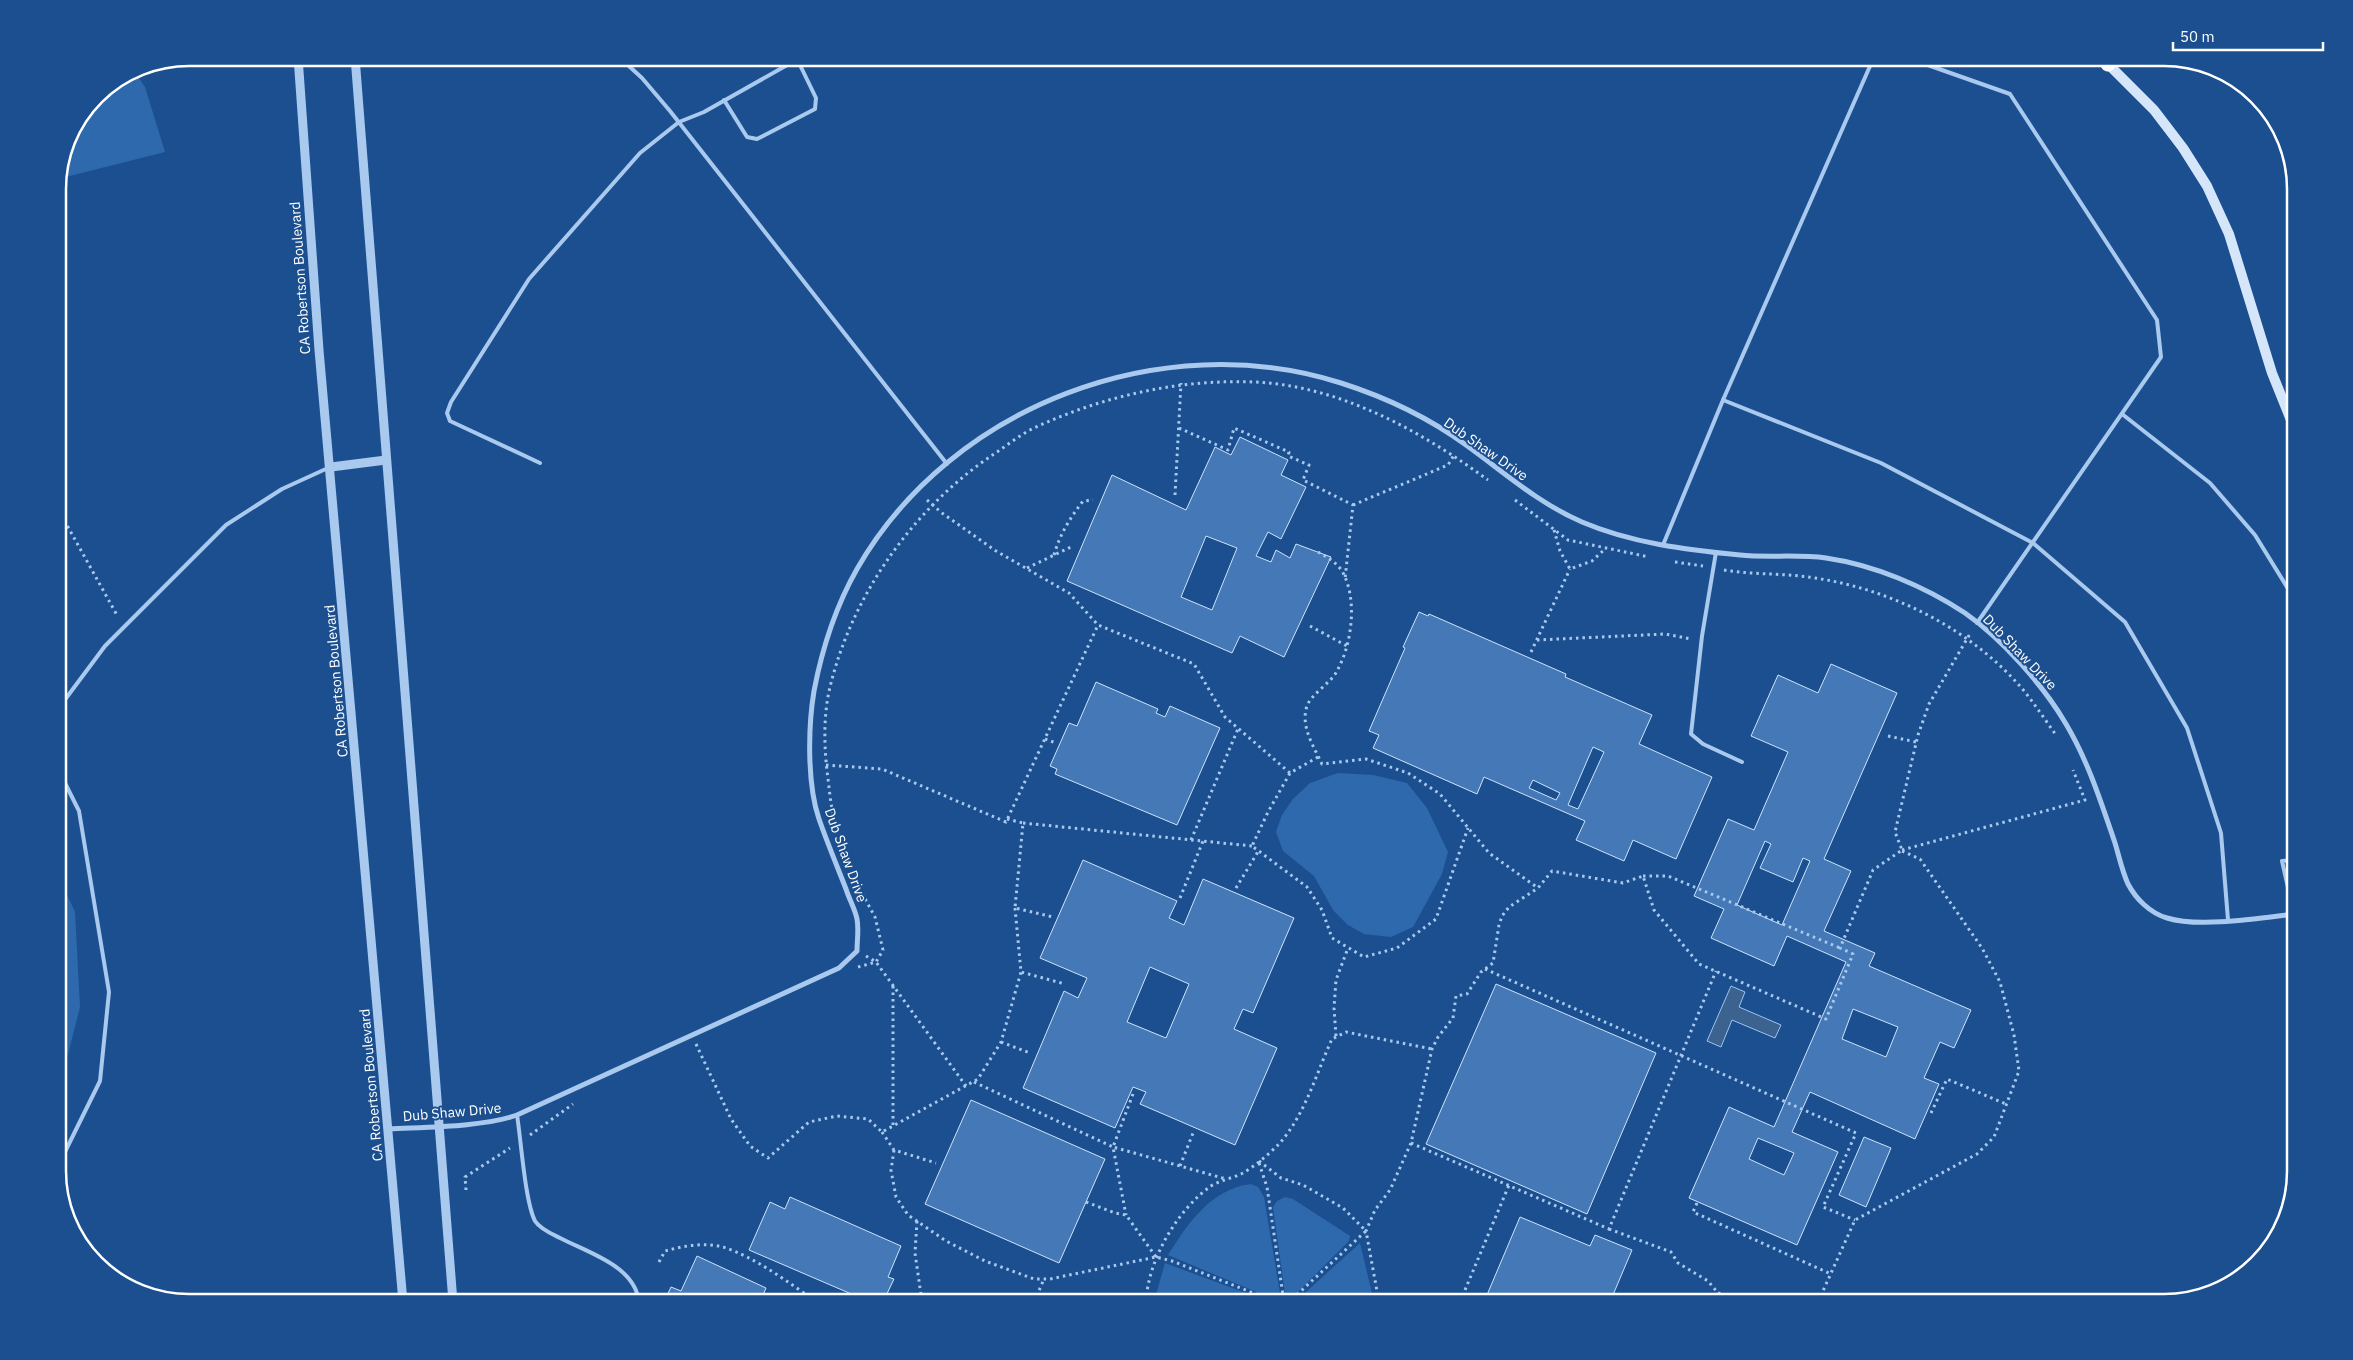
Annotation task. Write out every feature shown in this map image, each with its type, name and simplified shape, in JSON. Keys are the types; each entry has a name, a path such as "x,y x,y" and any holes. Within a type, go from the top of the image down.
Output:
{"main road":[{"path":"2108,66 2154,110 2183,148 2207,186 2229,234 2272,373 2286,408"}],"street":[{"name":"CA Robertson Boulevard","path":"299,66 319,350 331,467 402,1294"},
{"path":"356,66 452,1294"},
{"name":"Dub Shaw Drive","path":"388,1129 439,1127 507,1119 840,968 857,951 858,921 817,812 810,766 814,693 836,612 857,569 884,528 917,491 947,464 995,428 1035,406 1082,386 1144,370 1220,364 1282,369 1340,383 1401,407 1463,443 1516,484 1584,523 1663,545 1743,555 1827,558 1902,579 1969,616 2021,665 2049,697 2067,726 2091,777 2129,887 2148,909 2168,919 2199,922 2287,915"},
{"path":"331,467 386,460"}],"lane":[{"path":"628,66 642,78 679,122 947,464"},
{"path":"540,463 450,421 448,413 451,402 529,278 640,153 679,122 704,112 785,66"},
{"path":"724,100 747,137 757,139 815,109 816,98 801,66"},
{"path":"1663,545 1723,400 1870,66"},
{"path":"1929,66 2010,94 2158,320 2161,357 1977,623"},
{"path":"1723,400 1881,463 2033,543 2124,622 2187,728 2221,833 2228,920"},
{"path":"2122,414 2210,483 2255,535 2286,586"},
{"path":"67,698 105,646 226,525 282,489 331,467"},
{"path":"1716,552 1701,641 1691,734 1703,744 1742,762"},
{"path":"67,786 80,811 109,992 100,1081 67,1148"},
{"path":"2287,861 2282,861 2287,882"},
{"path":"517,1115 530,1204 536,1222 548,1232 602,1259 627,1275 638,1294"}],"path":[{"path":"1175,495 1181,384 1180,367"},
{"path":"839,832 833,816 826,765 825,730 829,688 844,642 866,596 901,540 933,504 979,464 1032,429 1121,396 1181,384 1256,382 1326,396 1364,408 1417,433 1454,455 1493,483"},
{"path":"1179,428 1228,450 1234,428 1289,452 1288,456 1309,465 1303,480 1353,505 1448,465 1463,443"},
{"path":"917,491 996,551 1069,593 1098,625 1194,664 1224,718 1290,773"},
{"path":"1509,495 1568,540 1651,557"},
{"path":"1054,555 1058,539 1072,516 1083,501 1093,500"},
{"path":"1345,581 1353,505"},
{"path":"67,525 124,626"},
{"path":"1554,530 1560,551 1570,569"},
{"path":"1026,568 1071,547"},
{"path":"1531,652 1570,569 1592,561 1606,548"},
{"path":"1318,552 1333,561 1342,571 1349,593 1352,624 1347,646 1337,672 1307,705 1306,729 1322,764 1366,759 1408,773 1440,794 1490,853 1538,888"},
{"path":"1670,561 1753,574 1813,578 1871,591 1910,606 1966,639 2002,669 2024,692 2057,737"},
{"path":"1822,1294 1855,1220 1977,1154 1994,1137 2019,1071 2014,1035 2000,982 1982,948 1920,859 1902,850 1895,832 1916,742 1929,704 1977,623"},
{"path":"826,765 882,769 1006,822 1098,625"},
{"path":"1310,626 1347,646"},
{"path":"1537,640 1664,634 1701,641"},
{"path":"1191,840 1238,729"},
{"path":"1888,736 1916,742"},
{"path":"1045,738 1056,743"},
{"path":"1252,846 1268,812 1290,773 1318,757"},
{"path":"1840,948 1873,870 1902,850 2085,800 2072,766"},
{"path":"1007,819 1023,823 1252,846 1307,887 1322,910 1332,938 1364,956 1397,948 1436,919 1469,827"},
{"path":"882,1132 978,1079 1001,1042 1021,972 1015,908 1023,823"},
{"path":"1180,898 1203,841"},
{"path":"1236,888 1259,850"},
{"path":"1298,1294 1366,1231 1375,1210 1390,1190 1411,1143 1428,1061 1438,1037 1453,1018 1456,996 1467,994 1485,969 1493,963 1502,916 1509,907 1538,888 1552,871 1623,883 1644,876 1668,876 1854,954 1826,1019 1699,964 1654,910 1644,876"},
{"path":"853,969 876,962 883,950 875,917 862,891"},
{"path":"1015,908 1053,917"},
{"path":"1336,1036 1334,1008 1336,980 1348,948"},
{"path":"857,951 876,962 966,1086"},
{"path":"1485,969 1856,1133 1823,1207 1855,1220"},
{"path":"1609,1229 1716,971"},
{"path":"1021,972 1065,984"},
{"path":"893,984 894,1126"},
{"path":"1147,1294 1156,1257 1174,1227 1198,1197 1213,1185 1243,1172 1278,1144 1300,1112 1332,1039 1346,1032 1432,1049"},
{"path":"692,1036 731,1119 750,1146 768,1158 809,1122 837,1116 868,1119 882,1132 894,1150 936,1163"},
{"path":"688,1048 705,1040"},
{"path":"1001,1042 1030,1053"},
{"path":"1931,1113 1947,1078 2006,1104"},
{"path":"974,1082 1113,1147 1227,1179"},
{"path":"1133,1094 1113,1147 1126,1215 1156,1257"},
{"path":"466,1190 465,1177 566,1111 576,1101"},
{"path":"1180,1166 1193,1132"},
{"path":"1411,1143 1609,1229 1671,1252 1678,1263 1708,1282 1721,1294"},
{"path":"894,1150 891,1170 896,1197 908,1215 946,1241 985,1260 1034,1279 1050,1280 1156,1257 1172,1260 1256,1294"},
{"path":"1259,1161 1281,1178 1303,1185 1343,1208 1366,1231 1378,1294"},
{"path":"1259,1161 1267,1187 1283,1294"},
{"path":"1463,1294 1509,1186"},
{"path":"1086,1202 1126,1215"},
{"path":"1697,1203 1693,1212 1831,1274"},
{"path":"917,1221 915,1253 921,1294"},
{"path":"659,1262 665,1251 688,1245 722,1247 784,1280 805,1294"},
{"path":"1037,1294 1044,1279"}],"shaded area":[{"path":"139,78 145,87 165,152 68,177 70,157 79,135 92,114 114,92"},
{"path":"1338,773 1373,775 1407,783 1427,808 1448,852 1442,874 1413,927 1391,937 1364,934 1348,925 1333,910 1314,876 1283,851 1276,832 1282,815 1293,799 1310,783"},
{"path":"67,895 75,912 80,1007 67,1058"},
{"path":"1731,986 1745,992 1739,1007 1781,1025 1775,1038 1732,1020 1721,1047 1707,1041"},
{"path":"1251,1184 1258,1187 1264,1197 1279,1294 1261,1294 1168,1255 1202,1209 1212,1200 1237,1187"},
{"path":"1285,1197 1293,1199 1350,1236 1349,1241 1296,1294 1285,1294 1273,1207 1277,1201"},
{"path":"1360,1243 1372,1294 1304,1294"},
{"path":"1165,1263 1248,1294 1156,1294"}],"building":[{"path":"1240,437 1288,460 1281,475 1306,487 1281,539 1268,532 1256,556 1271,562 1276,550 1290,558 1296,544 1331,557 1284,657 1240,636 1232,653 1067,581 1112,475 1186,510 1215,447 1231,455","holes":["1206,536 1237,548 1212,610 1181,597"]},
{"path":"1419,612 1428,616 1429,614 1566,674 1565,677 1652,715 1639,744 1712,777 1676,859 1633,840 1624,861 1576,840 1585,821 1484,777 1477,794 1373,748 1379,735 1369,731 1405,648 1403,647","holes":["1593,747 1604,752 1578,809 1568,805","1533,780 1560,793 1556,800 1529,788"]},
{"path":"1831,664 1897,693 1824,859 1851,871 1824,931 1875,953 1869,966 1971,1010 1954,1048 1940,1042 1924,1078 1939,1084 1915,1139 1810,1092 1792,1132 1838,1152 1797,1245 1689,1198 1729,1107 1774,1127 1846,962 1787,936 1774,966 1711,938 1724,909 1694,896 1728,819 1754,830 1788,752 1751,736 1778,675 1818,693","holes":["1765,841 1771,844 1760,868 1793,882 1803,858 1810,861 1782,925 1737,905","1853,1009 1898,1027 1886,1057 1842,1039","1758,1138 1794,1153 1784,1175 1749,1159"]},
{"path":"1096,682 1158,709 1156,713 1165,717 1170,706 1220,728 1177,825 1055,774 1057,769 1050,766 1069,723 1077,726"},
{"path":"1083,860 1177,901 1169,918 1184,925 1203,879 1294,918 1253,1013 1243,1009 1234,1029 1277,1048 1235,1145 1140,1104 1146,1092 1133,1087 1115,1128 1023,1088 1064,991 1078,998 1087,978 1040,958","holes":["1150,967 1189,984 1166,1038 1127,1022"]},
{"path":"1496,984 1656,1053 1587,1214 1426,1144"},
{"path":"971,1100 1105,1159 1059,1263 925,1204"},
{"path":"1864,1137 1891,1148 1866,1207 1839,1195"},
{"path":"790,1197 901,1246 888,1277 894,1279 887,1294 851,1294 749,1250 770,1202 785,1209"},
{"path":"1520,1217 1590,1246 1595,1235 1632,1250 1613,1294 1487,1294"},
{"path":"697,1256 766,1288 763,1294 668,1294 671,1287 681,1291"}]}
